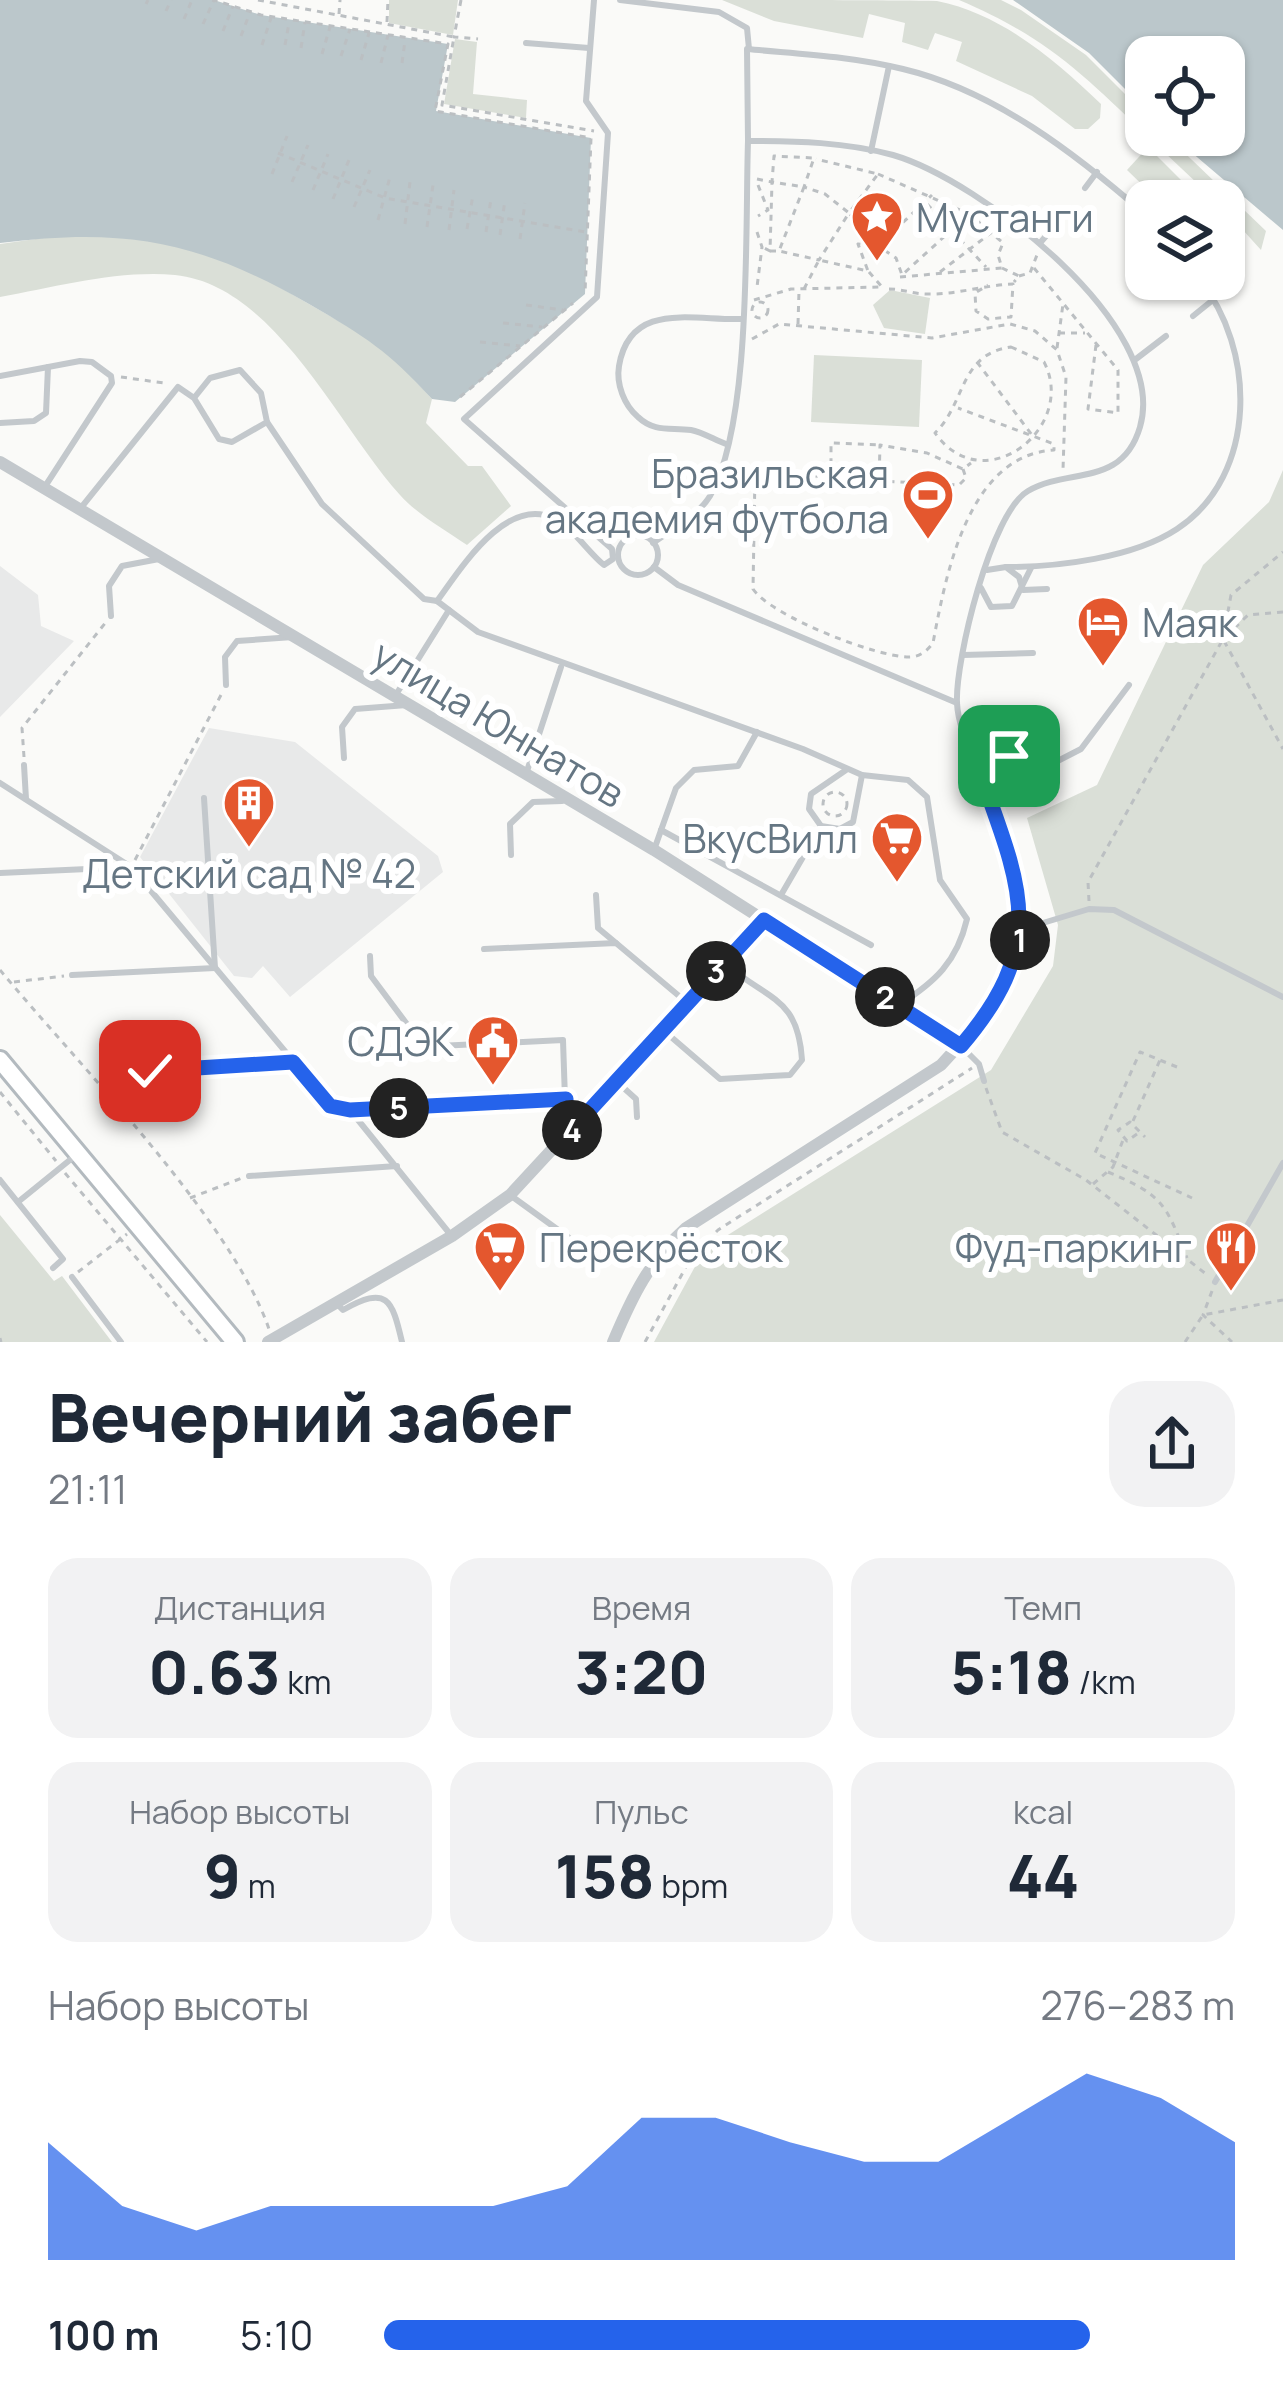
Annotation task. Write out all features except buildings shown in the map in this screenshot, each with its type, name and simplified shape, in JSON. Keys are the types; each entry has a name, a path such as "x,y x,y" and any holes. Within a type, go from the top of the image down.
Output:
{"main road":[{"path":"0,1060 236,1342"}],"street":[{"name":"улица Юннатов","path":"0,462 654,850 961,1046"},
{"path":"613,1342 638,1283 659,1252 686,1228 941,1065 993,1008 1013,968 1022,929 988,763"},
{"path":"270,1339 452,1236 510,1195 764,920"}],"lane":[{"path":"437,601 473,552 509,521 532,515 554,518 604,565 616,551 635,535 653,542 658,552 654,567 641,575 626,571 616,551 464,418 597,297 608,133 586,100 594,0"},
{"path":"620,0 719,12 747,28 749,49 745,345 727,444 710,496 653,542"},
{"path":"526,44 589,48"},
{"path":"749,49 889,66 1005,110 1125,197"},
{"path":"871,151 889,66"},
{"path":"748,141 828,142 896,156 980,197 1102,309 1136,358 1145,395 1139,430 1121,459 1090,477 1031,488 1016,500 981,582 957,703 988,763"},
{"path":"1085,188 1097,172"},
{"path":"1037,245 1063,215"},
{"path":"1193,316 1213,300"},
{"path":"986,571 1132,548 1178,528 1214,493 1230,456 1244,400 1236,353 1214,300"},
{"path":"727,444 691,430 657,429 638,418 624,399 618,374 622,350 637,329 656,317 742,319"},
{"path":"1136,358 1166,336"},
{"path":"0,376 92,362 111,376 112,383 44,488"},
{"path":"0,423 34,422 46,413 48,367"},
{"path":"194,398 210,378 240,370 261,392 266,422 322,504 424,598 437,601 478,632 561,667 757,732 854,772 908,780 927,796 940,880 967,919 962,942 937,981 899,1006"},
{"path":"80,509 178,387 194,398 220,439 232,442 266,422"},
{"path":"110,616 109,586 122,566 163,559"},
{"path":"981,582 983,598 996,609 1012,607 1034,565"},
{"path":"654,567 678,585 957,703"},
{"path":"1006,567 1019,578 1023,590"},
{"path":"1023,590 1047,589"},
{"path":"394,697 448,610"},
{"path":"226,685 225,657 237,641 294,638"},
{"path":"964,655 1033,653"},
{"path":"526,774 561,667"},
{"path":"988,763 1050,765 1081,749 1129,685"},
{"path":"344,758 342,727 355,710 408,705"},
{"path":"654,850 676,788 694,770 738,766 757,732"},
{"path":"988,763 1009,756 1006,743"},
{"path":"24,765 26,800"},
{"path":"854,772 853,822 840,829 821,826 809,809 811,794 854,772"},
{"path":"0,783 131,867 330,1106 350,1110 566,1099"},
{"path":"204,797 215,968"},
{"path":"511,855 510,824 533,802 569,800"},
{"path":"781,895 821,826"},
{"path":"662,830 871,945"},
{"path":"0,873 131,867"},
{"path":"596,896 598,928 688,1003"},
{"path":"1022,929 1089,909 1114,910 1283,997"},
{"path":"484,949 616,943"},
{"path":"370,956 371,976 424,1047"},
{"path":"663,1030 720,1079 790,1075 802,1060 800,1025 786,1005 724,963"},
{"path":"72,975 215,968"},
{"path":"397,1048 563,1040 566,1136"},
{"path":"961,1046 979,1064 984,1081"},
{"path":"150,1071 293,1062"},
{"path":"616,1081 636,1099 637,1117"},
{"path":"350,1110 452,1236"},
{"path":"18,1202 78,1153"},
{"path":"1215,1282 1283,1163"},
{"path":"249,1175 397,1166"},
{"path":"0,1180 63,1259 53,1268"},
{"path":"510,1195 568,1237"},
{"path":"72,1277 121,1342"},
{"path":"336,1303 343,1310 370,1296 383,1298 394,1306 402,1342"}],"path":[{"path":"166,11 171,0"},
{"path":"184,19 192,0"},
{"path":"203,24 214,0 271,17 448,44 436,111 591,138 585,294 460,397"},
{"path":"258,0 478,39"},
{"path":"339,16 340,0"},
{"path":"387,24 388,0"},
{"path":"461,0 442,106 608,133"},
{"path":"223,32 233,6"},
{"path":"241,36 250,12"},
{"path":"262,45 271,17"},
{"path":"285,45 290,20"},
{"path":"301,48 305,22"},
{"path":"322,54 330,26"},
{"path":"341,56 350,29"},
{"path":"361,60 369,32"},
{"path":"381,63 388,35"},
{"path":"402,63 405,38"},
{"path":"272,174 287,136"},
{"path":"292,182 308,145"},
{"path":"278,153 385,198 586,232"},
{"path":"313,190 328,154"},
{"path":"770,251 774,156 814,158 878,174 969,214 1003,243"},
{"path":"779,251 814,158"},
{"path":"333,200 349,160"},
{"path":"354,207 370,170"},
{"path":"798,326 802,289 878,174"},
{"path":"379,220 390,177"},
{"path":"745,345 748,304 758,284 762,247 758,217 768,209 755,178 825,194 878,246"},
{"path":"405,224 410,182"},
{"path":"427,227 434,184"},
{"path":"449,230 454,190"},
{"path":"467,229 472,195"},
{"path":"878,246 932,195"},
{"path":"486,232 490,199"},
{"path":"500,235 506,200"},
{"path":"925,202 987,268"},
{"path":"520,239 525,203"},
{"path":"897,280 969,214"},
{"path":"865,230 870,224"},
{"path":"939,273 992,232"},
{"path":"1002,268 998,256 1003,243 1012,239"},
{"path":"885,288 868,271 858,244 863,240 891,252 902,272"},
{"path":"1037,245 1034,268 1087,332 1120,377 1118,413 1088,409 1096,345"},
{"path":"762,247 868,271"},
{"path":"885,288 897,280 987,268 1002,268 1019,277"},
{"path":"988,285 975,293 973,303 981,316 997,319 1014,312 1013,284 1034,268"},
{"path":"748,304 802,289 885,288 925,294 1013,284"},
{"path":"1062,481 1066,377 1057,350 1063,304"},
{"path":"526,305 565,310"},
{"path":"503,322 544,328"},
{"path":"745,345 779,324 932,338 1010,323 1035,331 1057,350"},
{"path":"1059,333 1087,332"},
{"path":"480,342 521,346"},
{"path":"1011,347 1044,362 1051,395 1033,437 1006,459 972,461 957,455 935,433 958,408 967,371 977,362 1011,347"},
{"path":"977,362 1033,437"},
{"path":"111,376 178,387"},
{"path":"831,478 832,443 927,453 963,469 966,478 959,485 880,481 831,478 755,473 753,589 762,603 872,648 915,657 933,643 977,499 1019,458 1054,450 1054,444 958,408"},
{"path":"880,446 880,481"},
{"path":"963,469 972,461"},
{"path":"1283,552 1232,595 1223,639 1283,749"},
{"path":"1089,909 1088,882 1223,639 1248,615 1283,612"},
{"path":"24,765 22,728 110,616"},
{"path":"131,867 226,685"},
{"path":"841,795 854,772"},
{"path":"0,970 190,1198 260,1302 270,1339"},
{"path":"10,982 72,975"},
{"path":"1178,1067 1140,1052 1095,1153 1192,1198"},
{"path":"1145,1137 1137,1134 1132,1123 1160,1060"},
{"path":"645,1342 692,1256 718,1231 979,1064"},
{"path":"99,1089 150,1071"},
{"path":"984,1081 1002,1132 1092,1185 1215,1282 1203,1315 1185,1342"},
{"path":"0,1092 207,1342"},
{"path":"1109,1122 1119,1127 1124,1140"},
{"path":"1119,1127 1132,1123"},
{"path":"1092,1185 1108,1172 1124,1140 1137,1134"},
{"path":"1108,1172 1152,1191 1168,1207 1188,1260"},
{"path":"190,1198 249,1175"},
{"path":"72,1277 138,1226"},
{"path":"1203,1315 1283,1300"},
{"path":"1203,1315 1232,1342"}],"shaded area":[{"path":"0,0 214,0 261,15 448,44 436,111 591,138 585,294 455,402 432,399 375,346 309,304 196,253 160,244 86,237 0,243"},
{"path":"389,0 458,0 453,35 389,23"},
{"path":"722,0 937,1 961,7 1005,28 1046,56 1101,104 1100,118 1088,129 1075,129 1032,96 956,61 962,42 935,33 928,50 902,42 905,23 869,14 863,38 774,21"},
{"path":"959,0 1001,0 1086,55 1125,94 1125,115 1060,57"},
{"path":"1013,0 1283,0 1283,230 1245,198 1245,180 1224,180 1196,156 1245,156 1245,36 1125,36 1125,89 1089,53"},
{"path":"455,39 477,42 473,94 527,100 526,118 444,104"},
{"path":"1140,156 1157,156 1181,180 1137,180 1127,170"},
{"path":"1168,156 1188,156 1213,180 1194,180"},
{"path":"1245,211 1266,231 1261,250 1245,232"},
{"path":"71,234 158,241 239,264 384,347 432,399 426,423 468,466 482,466 511,506 467,545 423,516 400,495 274,331 244,304 211,284 175,275 131,275 0,297 0,244"},
{"path":"890,290 930,298 925,334 884,328 873,305"},
{"path":"814,355 922,360 919,427 811,422"},
{"path":"1283,470 1283,1342 654,1342 704,1250 991,1070 1053,966 1058,925 1027,818 1097,785 1203,565 1269,502"},
{"path":"0,566 38,595 41,626 74,641 0,717"},
{"path":"209,728 295,742 438,856 443,872 290,997 263,966 252,978 234,976 140,857"},
{"path":"0,1215 54,1281 62,1276 112,1342 0,1342"}],"place":[{"name":"Мустанги","path":"877,263"},
{"name":"Бразильская академия футбола","path":"928,541"},
{"name":"Маяк","path":"1103,668"},
{"name":"Детский сад № 42","path":"249,849"},
{"name":"ВкусВилл","path":"897,884"},
{"name":"СДЭК","path":"493,1087"},
{"name":"Перекрёсток","path":"500,1293"},
{"name":"Фуд-паркинг","path":"1231,1293"}],"route":[{"path":"150,1071 293,1062 330,1106 350,1110 566,1099 566,1136 764,920 961,1046 993,1008 1020,944 1018,895 980,773 990,769 989,761 1009,756"}]}
